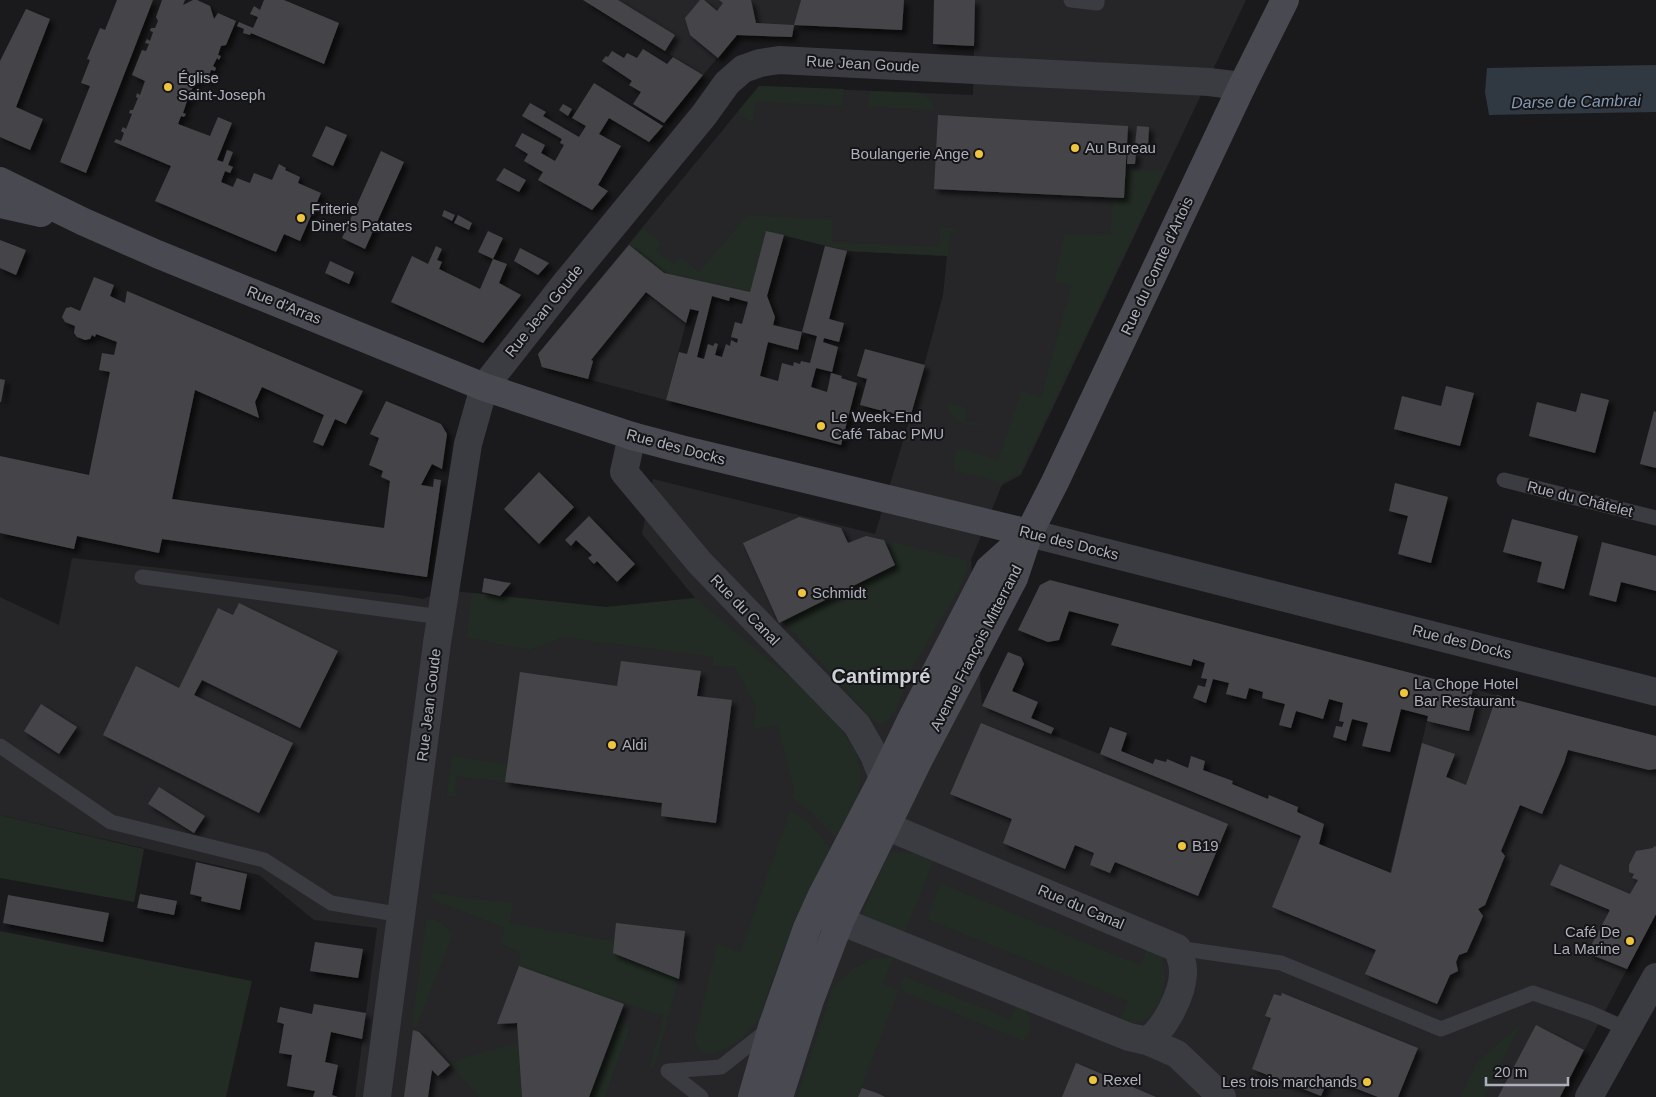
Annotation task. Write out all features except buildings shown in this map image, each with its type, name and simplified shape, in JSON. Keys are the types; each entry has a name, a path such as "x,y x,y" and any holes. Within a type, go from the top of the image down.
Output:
{"main road":[{"name":"Rue du Comte d'Artois","path":"1029,533 1055,482 1242,86 1285,0"},
{"name":"Rue d'Arras","path":"0,181 84,222 157,254 484,387"},
{"name":"Rue d'Arras","path":"0,204 84,222"},
{"name":"Rue des Docks","path":"484,387 632,436 1029,533"},
{"name":"Avenue François Mitterrand","path":"752,1097 772,1027 807,928 826,886 884,778 910,722 989,569 1029,533"},
{"name":"Avenue François Mitterrand","path":"779,1097 810,1000 840,921 918,761 1014,578 1029,533"}],"street":[{"name":"Rue Jean Goude","path":"377,1097 441,617 468,444 484,387 553,298 704,115 727,83 735,74 752,65 779,60 1209,82 1242,86"},
{"name":"Rue du Canal","path":"632,436 624,472 700,563 858,725 884,778"},
{"name":"Rue des Docks","path":"1029,533 1656,692"},
{"name":"Rue du Canal","path":"886,826 1177,948"},
{"path":"840,921 1129,1037 1177,1054 1222,1097"},
{"path":"1147,1042 1156,1036 1168,1017 1181,985 1183,970 1177,948"},
{"path":"1589,1097 1656,976"}],"lane":[{"path":"1071,0 1097,3 1097,0"},
{"name":"Rue du Châtelet","path":"1504,480 1656,518"},
{"path":"142,577 441,617"},
{"path":"0,746 110,822 264,860 330,903 402,915"},
{"path":"1177,948 1282,963 1442,1030 1533,993 1591,1013 1627,1029"},
{"path":"701,1097 668,1071 720,1067 772,1027"}],"shaded area":[{"path":"583,0 801,0 792,37 737,35 703,75"},
{"path":"975,0 1246,0 1021,475 1002,485 971,560 982,706 1390,873 1437,680 1656,736 1656,914 1560,1097 355,1097 377,928 314,920 259,875 0,815 0,597 59,625 72,558 423,599 444,590 606,607 695,598 642,534 653,479 875,534 910,418 943,295 947,256 847,251 766,231 750,292 697,280 666,400 542,367 538,354 759,86 973,95"},
{"path":"759,86 844,89 843,106 755,102 753,123 741,116 739,110"},
{"path":"869,91 921,93 933,101 933,110 868,107"},
{"path":"1126,169 1164,171 1020,473 1001,483 956,471 953,458 955,453 961,448 998,460 1021,391 1041,397 1071,286 1054,281 1065,233 1110,235 1113,198 1124,198"},
{"path":"747,215 832,219 832,242 939,247 940,226 954,229 955,233 950,233 948,256 847,251 766,231 750,292 664,273 629,245 642,229 646,230 662,243 656,250 674,264 681,257 699,272"},
{"path":"947,402 967,408 965,421 984,426 975,426 959,421 951,414"},
{"path":"884,540 967,560 967,571 959,590 915,663 895,712 889,720 880,723 869,716 783,621 894,565"},
{"path":"472,593 606,607 696,598 772,663 803,686 835,721 855,749 860,769 860,786 856,807 837,838 813,814 792,797 794,789 777,725 753,729 756,706 735,668 712,665 713,657 564,637 530,650 466,637"},
{"path":"452,756 507,764 505,782 457,776 455,796 446,796"},
{"path":"790,811 807,820 832,850 793,923 758,1021 737,1042 711,1055 700,1051 694,1041 717,944 740,952"},
{"path":"0,815 144,849 134,902 0,878"},
{"path":"910,851 934,860 905,933 861,915 889,853"},
{"path":"940,883 1140,965 1148,946 1161,951 1165,978 1156,1009 1143,1021 1119,1022 1128,1001 927,919"},
{"path":"431,893 513,903 510,923 614,941 613,953 679,979 655,1065 649,1069 664,1016 593,994 519,966 520,952 501,944 505,928 430,899"},
{"path":"426,919 441,923 453,935 416,1028 412,1026"},
{"path":"0,931 252,981 226,1097 0,1097"},
{"path":"894,957 883,984 899,990 858,1097 797,1097 833,987 852,969 871,959"},
{"path":"904,976 1010,1019 1018,1001 1030,1020 1030,1031 1023,1041 906,993 900,988"},
{"path":"620,1016 626,1023 629,1031 605,1097 589,1097"},
{"path":"1521,1024 1485,1097 1460,1097 1478,1061"},
{"path":"518,1043 522,1097 479,1097 450,1065 466,1057"}],"water":[{"name":"Darse de Cambrai","path":"1656,65 1656,112 1489,115 1485,92 1487,68"}],"place":[{"name":"Église Saint-Joseph","path":"168,87"},
{"name":"Au Bureau","path":"1075,148"},
{"name":"Boulangerie Ange","path":"979,154"},
{"name":"Friterie Diner's Patates","path":"301,218"},
{"name":"Le Week-End Café Tabac PMU","path":"821,426"},
{"name":"Schmidt","path":"802,593"},
{"name":"La Chope Hotel Bar Restaurant","path":"1404,693"},
{"name":"Aldi","path":"612,745"},
{"name":"B19","path":"1182,846"},
{"name":"Café De La Marine","path":"1630,941"},
{"name":"Rexel","path":"1093,1080"},
{"name":"Les trois marchands","path":"1367,1082"}],"district":[{"name":"Cantimpré","path":"881,676"}]}
